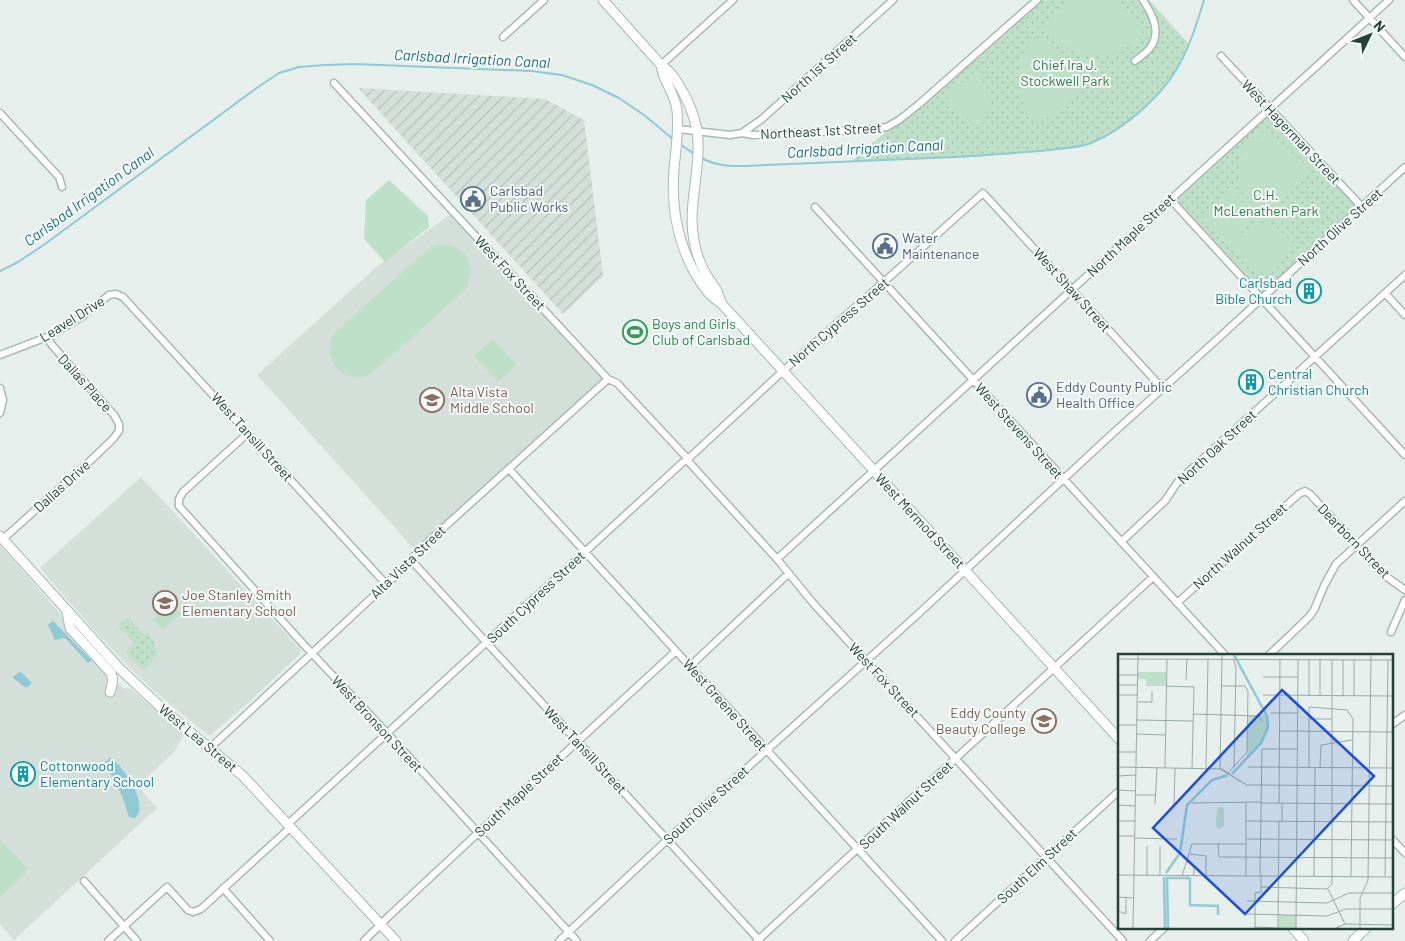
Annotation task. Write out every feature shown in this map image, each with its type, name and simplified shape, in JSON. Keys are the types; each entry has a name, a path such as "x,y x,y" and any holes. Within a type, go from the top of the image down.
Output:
{"street":[{"path":"503,37 544,0"},
{"path":"603,0 661,65 667,69 682,90 690,108 698,135 692,214 694,241 702,266 711,283 719,292 722,303"},
{"path":"661,65 733,0"},
{"name":"North 1st Street","path":"742,133 768,114 893,0"},
{"name":"Northeast 1st Street","path":"678,129 698,135 730,135 742,133 863,130 888,127 918,104 1037,0"},
{"path":"1135,61 1151,47 1155,35 1154,18 1143,0"},
{"path":"1353,0 1405,57"},
{"name":"North Maple Street","path":"874,470 1389,0"},
{"name":"West Hagerman Street","path":"1221,56 1362,207"},
{"path":"661,65 662,74 677,104 678,129 674,191 676,222 679,234 689,262 700,280 712,298 722,303"},
{"name":"West Fox Street","path":"334,83 608,379 617,383 688,460 866,661 1123,941"},
{"path":"0,113 59,177 62,187"},
{"name":"North Olive Street","path":"965,570 1405,167"},
{"name":"North Cypress Street","path":"783,371 982,192"},
{"name":"West Shaw Street","path":"982,192 1162,388"},
{"path":"1170,199 1405,455"},
{"name":"West Stevens Street","path":"814,207 1224,654"},
{"name":"North Oak Street","path":"1121,542 1165,501 1177,483 1187,473 1405,275"},
{"path":"1385,293 1405,315"},
{"name":"Leavel Drive","path":"0,355 48,337 83,316 110,295 116,294"},
{"name":"West Tansill Street","path":"116,294 124,297 386,584"},
{"name":"West Mermod Street","path":"722,303 1118,738"},
{"name":"Dallas Place","path":"48,337 52,345 76,374 114,415 119,424 119,430"},
{"name":"South Cypress Street","path":"108,941 167,887 186,908 193,912 201,909 388,734 783,371"},
{"name":"Alta Vista Street","path":"210,748 406,566 419,550 608,379"},
{"path":"0,388 2,400 0,414"},
{"name":"Dallas Drive","path":"1,537 89,462 113,439 119,430"},
{"name":"West Bronson Street","path":"248,433 183,492 179,500 179,506 576,941"},
{"name":"West Greene Street","path":"509,469 942,941"},
{"path":"777,559 874,470"},
{"name":"Dearborn Street","path":"1305,491 1310,494 1384,575 1405,590"},
{"name":"North Walnut Street","path":"1177,603 1299,494 1305,491"},
{"path":"1270,654 1309,617 1336,564 1405,501"},
{"name":"West Lea Street","path":"1,537 104,652 166,712 243,776 396,941"},
{"name":"West Tansill Street","path":"411,560 758,940"},
{"name":"South Olive Street","path":"559,941 667,840 965,570"},
{"path":"690,666 788,574"},
{"path":"1054,668 1153,577"},
{"path":"1391,632 1405,600"},
{"path":"67,612 70,628 111,673 113,678 110,692"},
{"name":"South Maple Street","path":"364,941 676,651"},
{"name":"South Walnut Street","path":"758,940 1054,668"},
{"path":"1392,724 1405,715"},
{"name":"South Elm Street","path":"956,941 1118,792"},
{"path":"1392,839 1405,853"},
{"path":"84,881 137,941"},
{"path":"223,888 270,941"},
{"path":"1392,904 1405,893"},
{"path":"1150,941 1164,928"},
{"path":"1293,928 1304,941"},
{"path":"1353,941 1367,928"}],"shaded area":[{"path":"358,88 545,99 584,120 603,276 563,314"},
{"name":"Alta Vista Middle School","path":"454,212 608,379 417,552 257,375 379,265"},
{"name":"Joe Stanley Smith Elementary School","path":"141,477 301,650 299,655 211,735 208,735 159,695 132,670 40,568"},
{"path":"0,545 58,611 70,630 123,688 131,689 184,735 174,752 138,786 157,808 14,940 0,924"}],"green space":[{"name":"Chief Ira J. Stockwell Park","path":"1037,0 1149,0 1189,44 1176,72 1167,85 1145,107 1119,126 1090,143 1062,149 1010,154 852,161"},
{"path":"1072,0 1117,0 1145,36 1119,51 1106,54 1093,55 1068,48 1056,41 1044,30"},
{"path":"1036,37 1046,42 1075,66 1088,74 1089,83 1038,125 1024,106 1018,79 1021,61"},
{"path":"977,73 989,101 987,114 978,128 948,100 947,93"},
{"name":"C.H. McLenathen Park","path":"1269,109 1362,207 1262,298 1170,199"},
{"path":"1267,129 1308,168 1307,176 1261,213 1240,189 1242,151"},
{"path":"389,180 428,216 429,227 385,262 364,239 366,200"},
{"path":"1230,188 1247,208 1248,225 1227,241 1205,218 1206,211"},
{"path":"1259,222 1277,228 1297,247 1264,273 1257,272 1229,242"},
{"path":"444,244 460,250 469,261 471,268 470,276 464,291 371,374 358,377 348,376 341,372 332,361 330,355 331,340 334,333 427,250 432,246"},
{"path":"493,339 517,365 498,382 474,356"},
{"path":"171,604 180,614 163,630 153,619"},
{"path":"128,618 142,633 148,633 154,642 157,652 157,655 143,670 125,652 134,643 118,626"},
{"path":"0,839 26,867 25,874 0,897"}],"water":[{"path":"53,621 91,661 88,663 66,639 55,640 48,625"},
{"path":"19,672 31,682 26,688 13,678"},
{"path":"109,757 121,768 133,785 139,804 139,812 135,818 129,817 122,796 105,762"}],"waterway":[{"name":"Carlsbad Irrigation Canal","path":"701,158 717,164 749,166 955,157 1050,150 1086,145 1116,130 1162,90 1178,67 1186,51 1204,0"},
{"name":"Carlsbad Irrigation Canal","path":"0,271 18,262 45,244 258,87 279,73 299,67 355,64 531,71 562,75 592,85 619,98 644,115 674,140"},
{"name":"Carlsbad Irrigation Canal","path":"680,144 694,154"}],"place":[{"name":"Carlsbad Public Works","path":"473,199"},
{"name":"Water Maintenance","path":"885,246"},
{"name":"Carlsbad Bible Church","path":"1309,291"},
{"name":"Boys and Girls Club of Carlsbad","path":"635,332"},
{"name":"Central Christian Church","path":"1251,382"},
{"name":"Eddy County Public Health Office","path":"1039,395"},
{"name":"Alta Vista Middle School","path":"432,400"},
{"name":"Joe Stanley Smith Elementary School","path":"165,603"},
{"name":"Eddy County Beauty College","path":"1044,721"},
{"name":"Cottonwood Elementary School","path":"23,774"}]}
